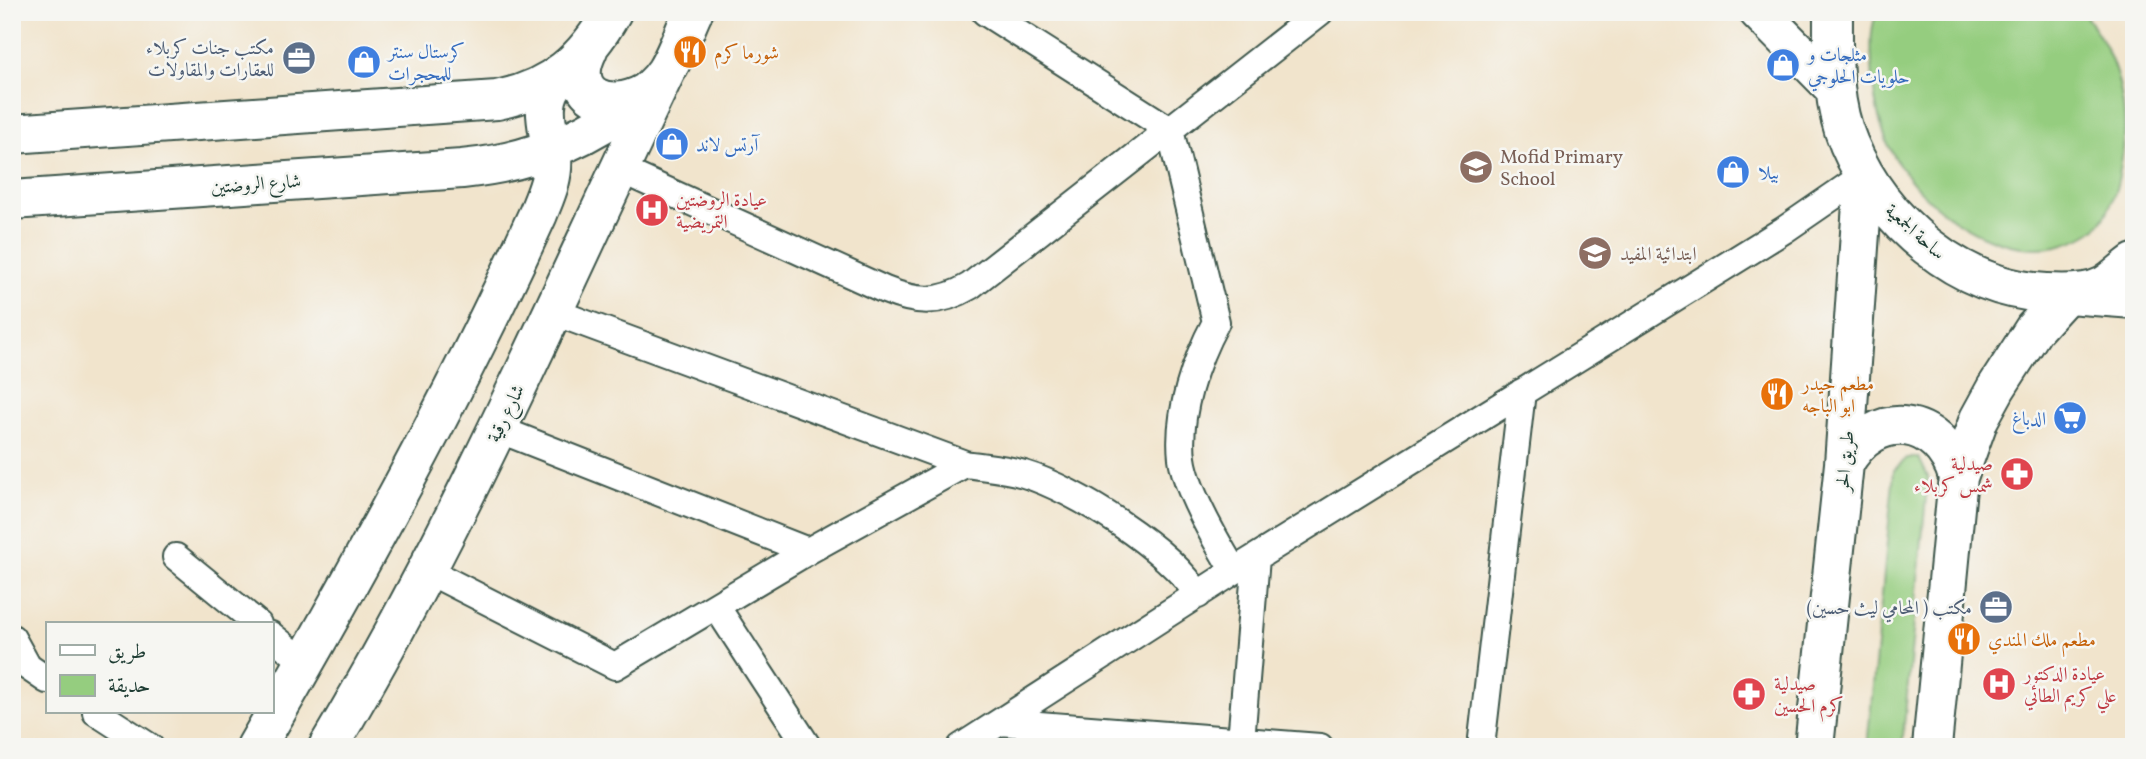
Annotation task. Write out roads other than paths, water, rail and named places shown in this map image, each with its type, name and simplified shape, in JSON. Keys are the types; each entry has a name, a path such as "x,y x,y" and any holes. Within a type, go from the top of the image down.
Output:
{"main road":[{"path":"612,12 588,50 581,71 582,81 593,96 611,104 628,101 656,82"},
{"name":"شارع رقية","path":"328,747 426,570 498,429 554,312 656,82 693,12"},
{"path":"1759,12 1834,88"},
{"name":"ساحة الجمعية","path":"1833,12 1834,88 1847,141 1864,175 1888,210 1939,256 1976,276 2024,292 2066,294 2103,287 2134,263"},
{"path":"256,747 395,498 481,334 541,207 550,180 551,150 545,107 550,88 588,50"},
{"path":"12,134 497,100 520,96 558,78"},
{"name":"شارع الروضتين","path":"12,200 499,164 551,150 603,125 656,82"},
{"path":"497,100 515,112 522,132 516,152 499,164"},
{"name":"طريق الحر","path":"1815,747 1844,464 1864,175"},
{"path":"1932,747 1958,477 1979,419 2008,367 2034,330 2066,294 2134,299"},
{"path":"1844,464 1865,436 1880,428 1897,425 1915,427 1931,434 1953,460 1958,477"},
{"path":"395,498 413,488 433,491 447,506 448,527"}],"street":[{"path":"985,12 1170,130 1216,322 1202,348 1192,379 1183,433 1182,459 1208,528 1245,565 1241,741"},
{"path":"619,169 884,290 922,302 952,296 970,286 1320,12"},
{"path":"961,747 1245,565 1784,230 1864,175"},
{"path":"554,312 965,464 1023,473 1083,498 1185,574 1198,595"},
{"path":"1481,747 1522,392"},
{"path":"498,429 808,551"},
{"path":"426,570 615,666 808,551 965,464"},
{"path":"176,557 256,622"},
{"path":"716,606 808,747"},
{"path":"273,637 304,662"},
{"path":"12,638 28,667 46,679"},
{"path":"99,714 150,747"},
{"path":"1000,722 1320,747"}],"place":[{"name":"شورما كرم","path":"690,52"},
{"name":"مكتب جنات كربلاء للعقارات والمقاولات","path":"299,58"},
{"name":"كرستال سنتر للمحجرات","path":"364,62"},
{"name":"مثلجات و حلويات الحلوجي","path":"1783,65"},
{"name":"آرتس لاند","path":"672,144"},
{"name":"Mofid Primary School","path":"1476,167"},
{"name":"بيلا","path":"1733,172"},
{"name":"عيادة الروضتين التمريضية","path":"652,210"},
{"name":"ابتدائية المفيد","path":"1595,253"},
{"name":"مطعم حيدر ابو الباجه","path":"1777,394"},
{"name":"الدباغ","path":"2070,418"},
{"name":"صيدلية شمس كربلاء","path":"2017,474"},
{"name":"مكتب ( المحامي ليث حسين)","path":"1996,607"},
{"name":"مطعم ملك المندي","path":"1964,639"},
{"name":"عيادة الدكتور علي كريم الطائي","path":"1999,684"},
{"name":"صيدلية كرم الحسين","path":"1749,694"}]}
